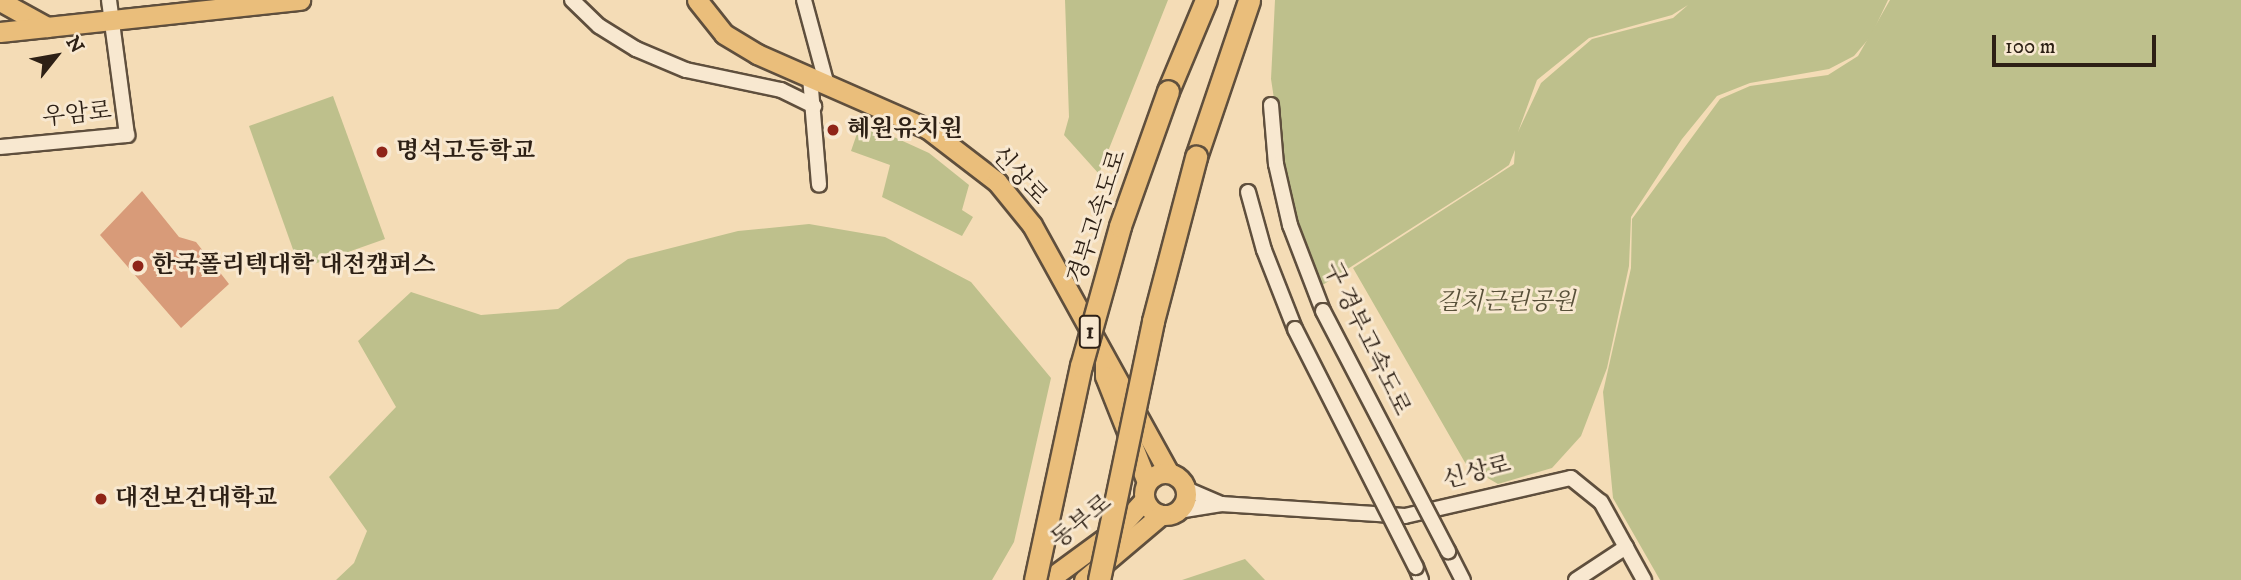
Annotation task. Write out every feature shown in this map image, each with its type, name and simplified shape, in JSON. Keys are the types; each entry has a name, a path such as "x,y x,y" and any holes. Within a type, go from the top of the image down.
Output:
{"highway":[{"name":"경부고속도로","path":"1035,580 1081,366 1120,226 1168,91 1206,0"},
{"path":"1099,580 1153,321 1196,157 1249,0"}],"main road":[{"path":"0,32 300,0"},
{"name":"신상로","path":"697,0 724,34 819,81 928,129 997,182 1032,225 1105,361"},
{"path":"0,1 47,27"},
{"path":"1105,361 1127,388 1169,473 1186,489 1170,513 1146,491 1105,376 1105,361"},
{"path":"1146,491 1169,473"},
{"name":"동부로","path":"1048,580 1119,528 1146,491"},
{"name":"동부로","path":"1084,580 1170,513"}],"street":[{"name":"우암로","path":"0,147 127,135 109,0"},
{"path":"572,0 599,26 636,49 686,70 781,90 814,106"},
{"path":"804,0 819,81 814,106 819,185"},
{"name":"구 경부고속도로","path":"1271,104 1276,164 1290,226 1323,311 1463,580"},
{"path":"1248,192 1264,250 1295,329 1418,573"},
{"name":"신상로","path":"1221,504 1405,516 1571,478 1601,502 1644,580"},
{"path":"1186,489 1221,504"},
{"path":"1170,513 1221,504"},
{"path":"1576,580 1626,547"}],"green space":[{"path":"1065,0 1168,0 1099,174 1064,135 1069,117"},
{"name":"길치근린공원","path":"1275,0 1888,0 1871,36 1854,56 1829,69 1750,83 1717,96 1682,139 1631,217 1629,266 1607,368 1581,436 1552,468 1498,484 1467,466 1353,268 1514,164 1515,150 1509,165 1321,286 1289,198 1271,79","holes":["1688,5 1673,18 1592,39 1541,83 1518,132 1537,80 1589,38 1672,15"]},
{"path":"1890,0 2241,0 2241,580 1660,580 1613,498 1603,392 1631,268 1632,219 1720,99 1750,86 1828,75 1858,56"},
{"path":"333,96 385,239 300,269 249,126"},
{"path":"861,122 929,153 969,185 962,210 973,217 962,236 882,197 890,165 851,151"},
{"path":"809,224 885,237 971,282 1051,378 1014,542 992,580 336,580 354,563 367,531 329,477 396,407 358,341 411,292 481,315 558,309 628,259 738,231"},
{"path":"1245,559 1265,580 1182,580"}],"building":[{"path":"142,191 179,237 196,242 229,284 181,328 100,235"}],"place":[{"name":"혜원유치원","path":"833,130"},
{"name":"명석고등학교","path":"382,152"},
{"name":"한국폴리텍대학 대전캠퍼스","path":"138,266"},
{"name":"대전보건대학교","path":"101,499"}]}
